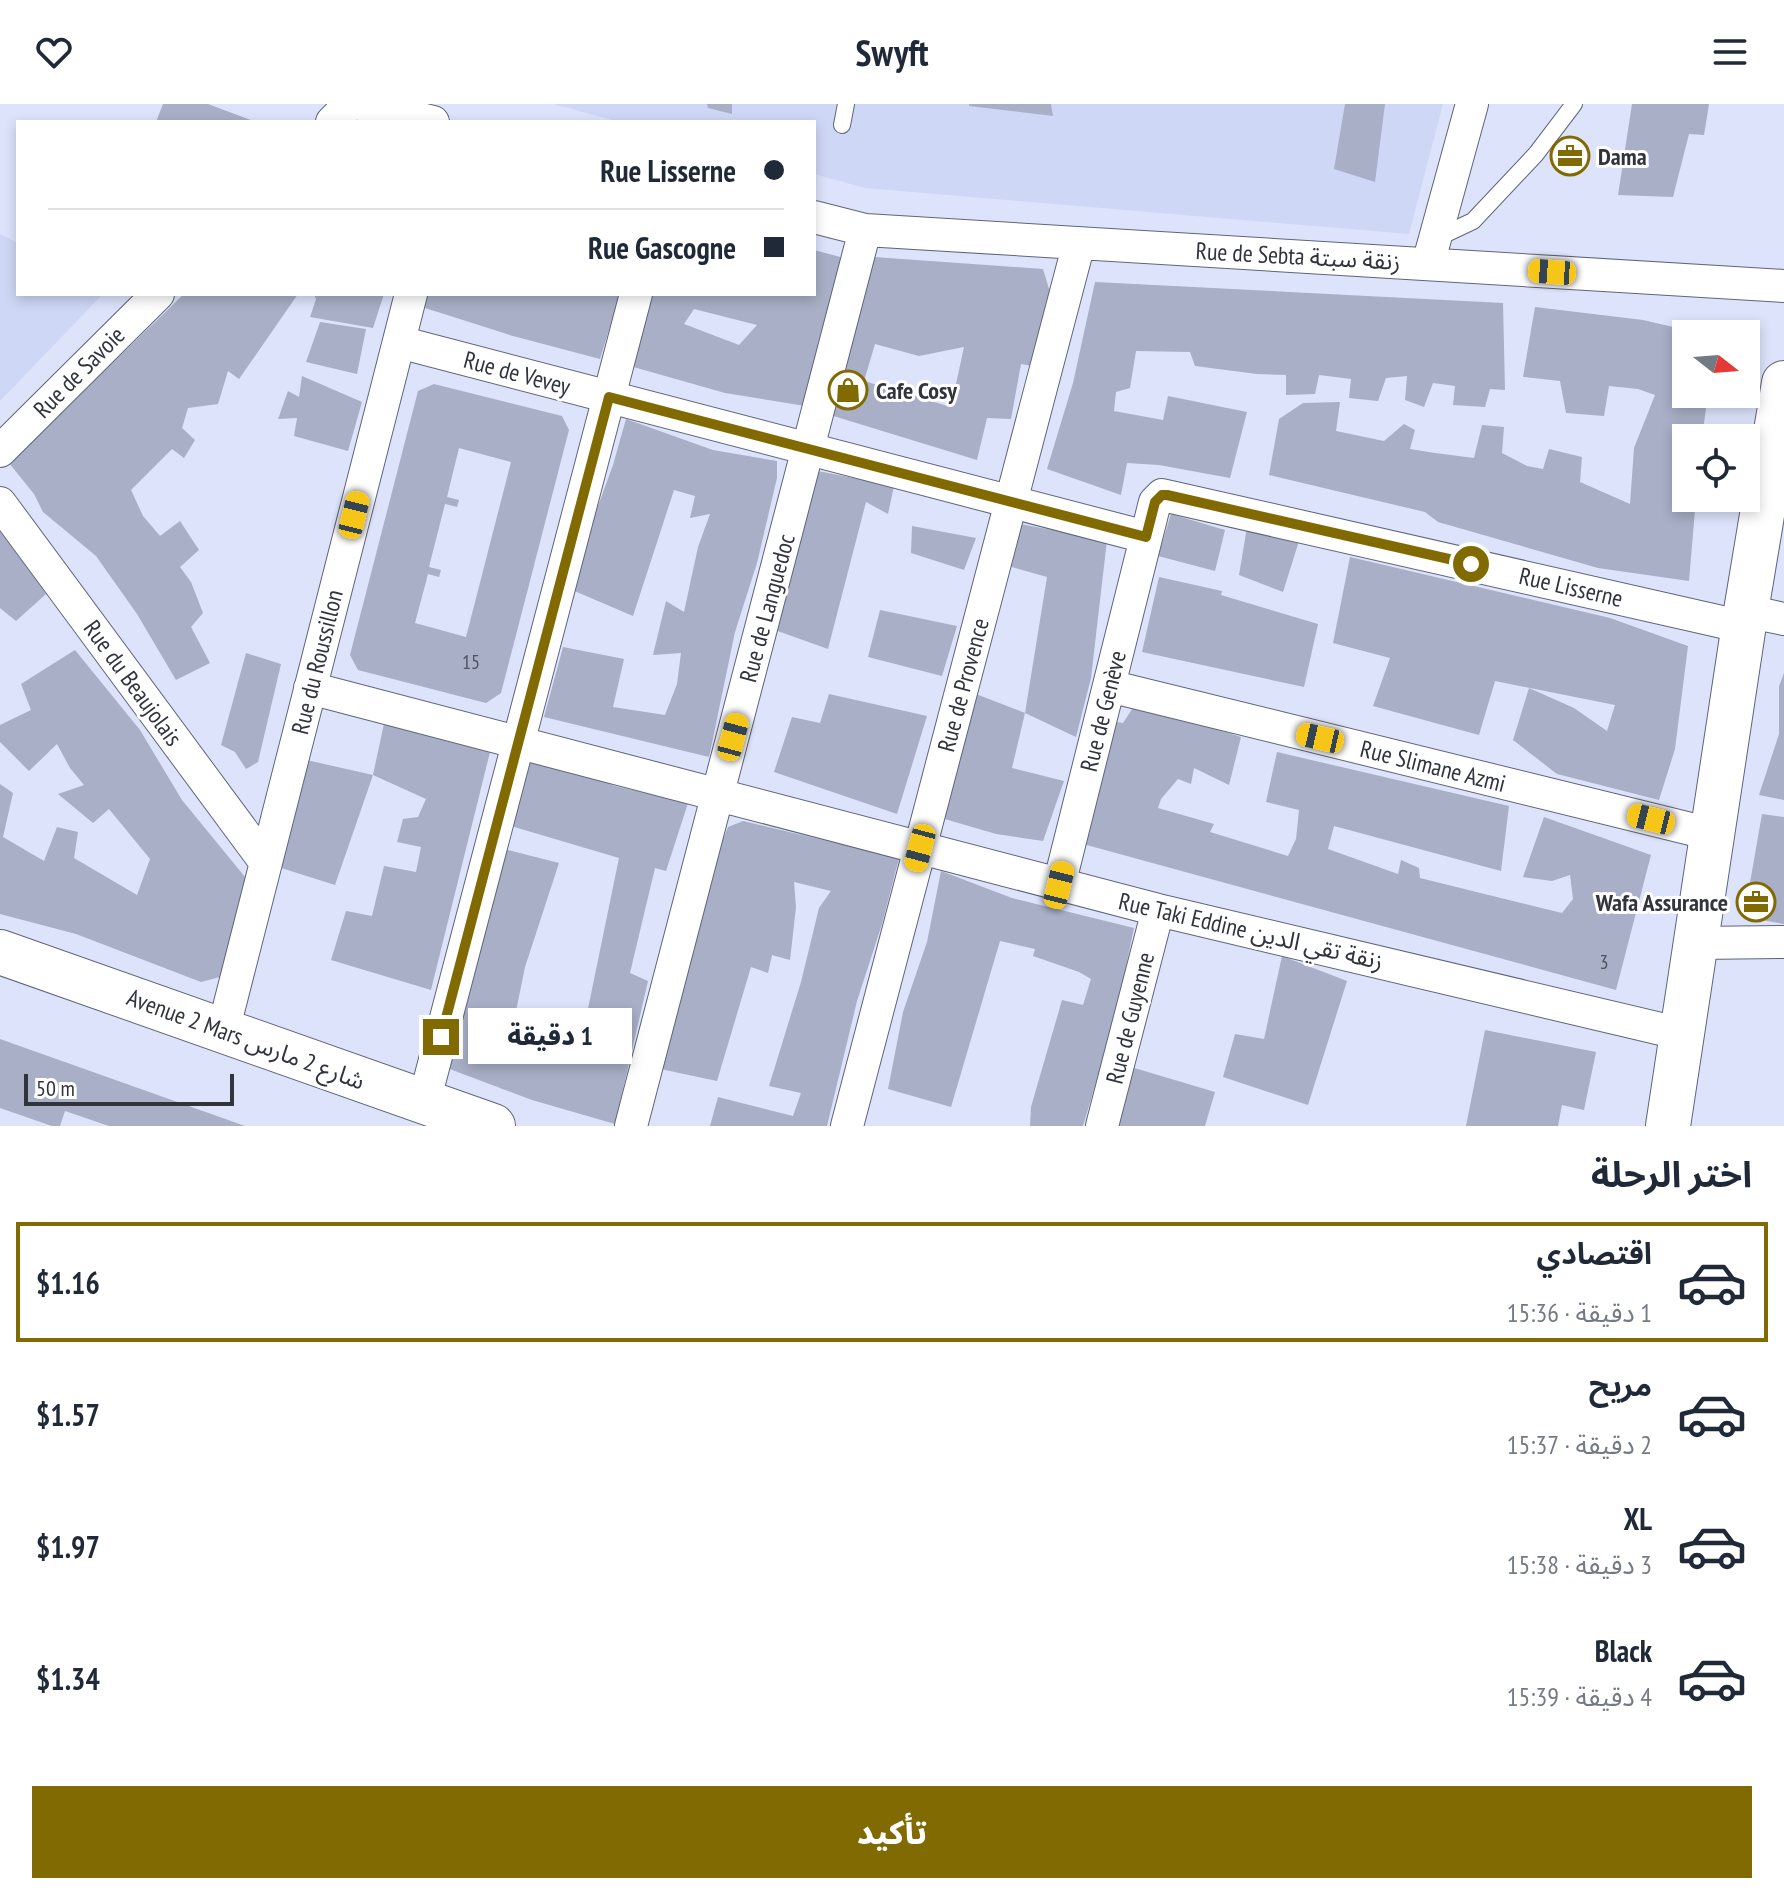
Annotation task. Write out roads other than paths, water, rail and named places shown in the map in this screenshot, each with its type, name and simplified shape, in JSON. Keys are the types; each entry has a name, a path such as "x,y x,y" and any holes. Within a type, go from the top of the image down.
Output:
{"main road":[{"path":"1668,1126 1711,834 1758,619 1784,383"},
{"name":"Avenue 2 Mars شارع 2 مارس","path":"0,952 493,1126"}],"street":[{"path":"334,120 350,104"},
{"path":"360,104 425,120"},
{"path":"1432,251 1472,104"},
{"name":"Rue de Sebta زنقة سبتة","path":"816,218 865,230 1079,243 1432,251 1784,286"},
{"name":"Rue de Languedoc","path":"631,1126 865,230"},
{"name":"Rue de Provence","path":"847,1126 1079,243"},
{"name":"Rue de Savoie","path":"0,451 156,296"},
{"name":"Rue du Roussillon","path":"223,1031 410,296"},
{"path":"424,1102 635,296"},
{"name":"Rue de Vevey","path":"399,342 1146,537"},
{"name":"Rue Lisserne","path":"1146,537 1155,502 1162,495 1167,495 1758,619"},
{"name":"Rue du Beaujolais","path":"0,503 266,863"},
{"name":"Rue de Genève","path":"1059,885 1146,537"},
{"name":"Rue Slimane Azmi","path":"1109,686 1711,834"},
{"name":"Rue Taki Eddine زنقة تقي الدين","path":"310,688 1158,910 1682,1034"},
{"name":"Rue de Guyenne","path":"1102,1126 1158,910"},
{"path":"1696,943 1784,942"}],"lane":[{"path":"842,125 846,104"},
{"path":"1432,251 1473,221 1536,154 1574,104"}],"place":[{"name":"Dama","path":"1570,156"},
{"name":"Cafe Cosy","path":"848,390"},
{"name":"Wafa Assurance","path":"1756,902"}]}
